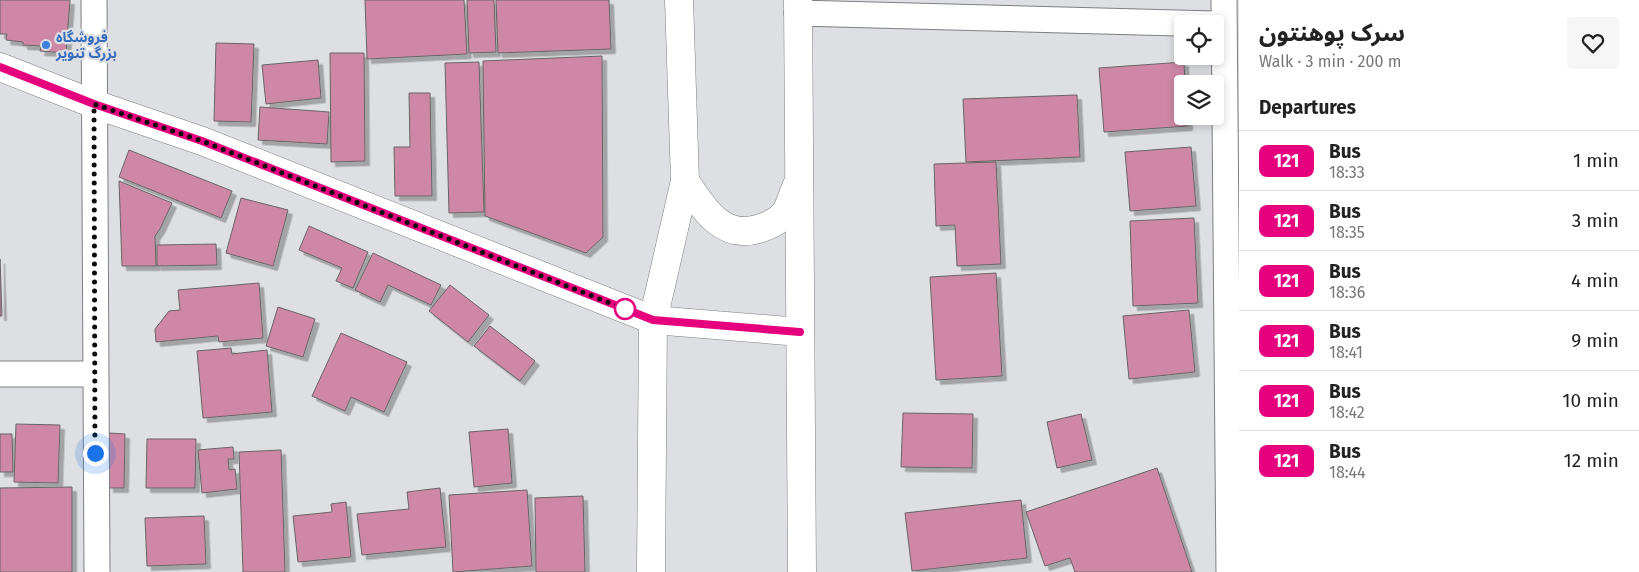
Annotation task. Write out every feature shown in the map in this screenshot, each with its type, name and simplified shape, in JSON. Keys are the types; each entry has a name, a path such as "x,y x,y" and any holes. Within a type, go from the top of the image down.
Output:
{"main road":[{"path":"651,572 653,320 685,181 679,0"},
{"path":"797,6 802,572"},
{"path":"0,67 94,104 202,141 653,320 800,332"},
{"path":"685,181 703,208 721,225 746,233 769,225 785,213 799,180"}],"street":[{"path":"94,0 96,572"},
{"path":"797,6 1174,18"},
{"path":"1224,53 1233,360 1229,572"},
{"path":"0,374 94,374"}],"building":[{"path":"0,0 70,0 66,53 40,51 41,46 23,45 23,42 6,40 7,34 0,34"},
{"path":"365,0 464,0 467,54 367,59"},
{"path":"467,0 494,0 496,52 469,53"},
{"path":"496,0 609,0 611,49 498,53"},
{"path":"216,43 254,44 251,122 214,121"},
{"path":"330,53 364,53 365,161 331,162"},
{"path":"602,56 603,237 586,253 485,216 483,61"},
{"path":"318,60 321,98 266,104 262,65"},
{"path":"479,62 484,212 449,213 445,63"},
{"path":"1174,63 1174,65 1184,65 1185,75 1174,75 1174,125 1188,126 1104,132 1099,68"},
{"path":"409,93 430,93 432,196 395,196 394,147 410,147"},
{"path":"1077,95 1080,157 966,162 963,99"},
{"path":"260,107 329,112 327,144 258,140"},
{"path":"1191,147 1196,206 1130,211 1125,152"},
{"path":"129,150 232,191 221,218 119,177"},
{"path":"996,162 1001,264 957,266 955,225 936,226 934,164"},
{"path":"119,181 172,203 155,236 156,266 122,266"},
{"path":"241,198 288,210 273,266 226,253"},
{"path":"1194,218 1198,303 1133,306 1130,221"},
{"path":"309,226 368,252 353,288 336,281 342,268 299,250"},
{"path":"216,244 217,265 157,266 157,245"},
{"path":"373,253 441,285 431,305 388,285 380,302 355,290"},
{"path":"0,259 2,316 0,316"},
{"path":"996,273 1002,376 936,380 930,277"},
{"path":"259,283 263,338 219,342 218,336 156,342 155,329 169,311 180,310 178,290"},
{"path":"450,285 489,315 468,342 429,311"},
{"path":"278,307 315,319 303,357 266,346"},
{"path":"1189,310 1195,372 1129,379 1123,316"},
{"path":"490,326 535,361 520,381 474,346"},
{"path":"341,333 407,362 384,412 351,397 345,411 312,396"},
{"path":"231,348 232,354 267,350 272,412 203,418 197,351"},
{"path":"903,413 973,414 972,468 901,467"},
{"path":"1081,414 1092,460 1057,468 1047,422"},
{"path":"16,424 60,425 58,483 14,482"},
{"path":"508,429 512,483 474,487 469,432"},
{"path":"109,433 125,434 124,488 109,488"},
{"path":"0,434 12,434 13,472 0,472"},
{"path":"147,439 196,439 195,488 146,488"},
{"path":"233,447 234,459 228,459 229,470 235,469 237,489 202,493 198,450"},
{"path":"281,450 285,572 243,572 239,452"},
{"path":"1157,468 1192,572 1075,572 1070,558 1045,566 1026,512"},
{"path":"72,487 72,572 0,572 0,488"},
{"path":"440,488 446,547 362,555 357,514 409,509 407,492"},
{"path":"527,490 532,566 453,572 449,495"},
{"path":"583,496 585,572 536,572 535,498"},
{"path":"1021,500 1027,558 912,571 905,513"},
{"path":"346,502 351,557 298,562 293,516 332,512 331,504"},
{"path":"204,516 206,564 147,566 145,518"}],"bus line":[{"name":"121","path":"0,67 94,104 202,141 653,320 800,332"}],"place":[{"name":"فروشگاه بزرگ تنویر","path":"46,45"}],"route":[{"path":"95,453 94,104 202,141 625,309"}]}
